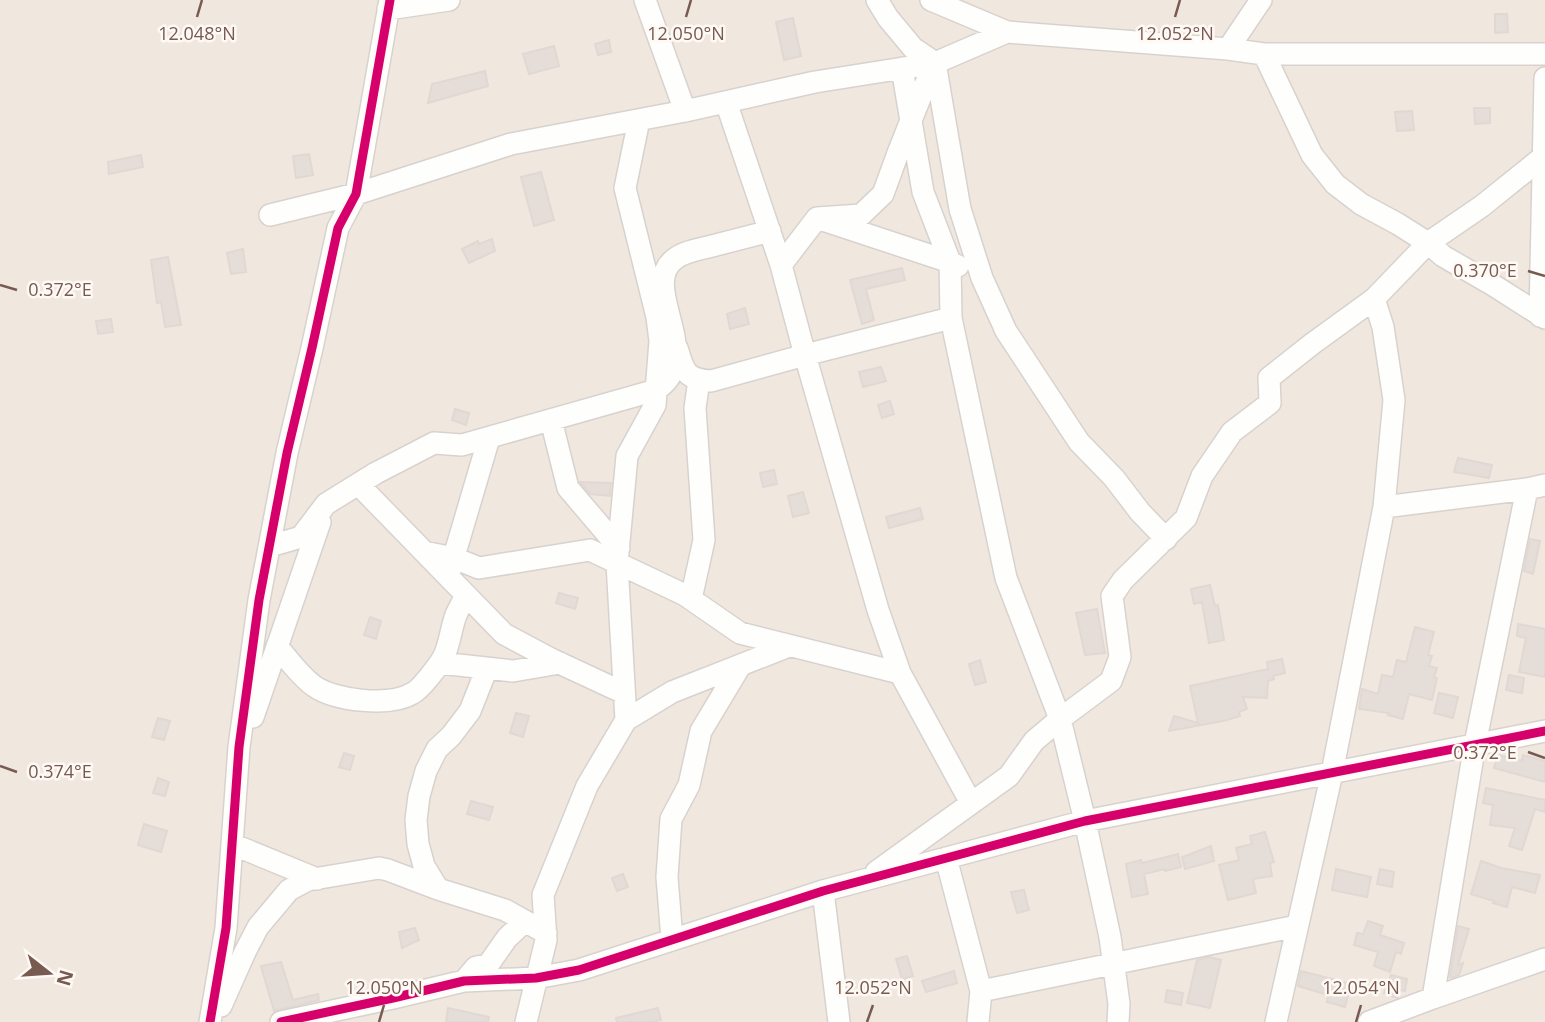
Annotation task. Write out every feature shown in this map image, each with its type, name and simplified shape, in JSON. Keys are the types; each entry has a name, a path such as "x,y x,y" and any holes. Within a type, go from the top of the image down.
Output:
{"street":[{"path":"212,1022 226,928 239,747 259,600 287,453 338,228 356,194 389,4 449,0"},
{"path":"645,0 685,111"},
{"path":"877,0 913,48 935,63 960,209 982,278 1006,331 1079,442 1166,539"},
{"path":"931,0 1007,32 1264,54 1545,54"},
{"path":"1228,49 1261,0"},
{"path":"270,215 356,194 511,144 685,111 815,82 935,63 1007,32"},
{"path":"1264,54 1312,155 1335,184 1361,204 1398,224 1443,256 1543,317"},
{"path":"781,265 817,218 861,215 883,194 935,63"},
{"path":"902,68 923,192 950,262 951,318 1006,578 1060,719 1085,821 1110,937 1119,1004 1118,1022"},
{"path":"1543,317 1545,78"},
{"path":"726,102 781,265 804,355 878,610 900,673 971,803"},
{"path":"626,720 618,555 626,456 654,405 660,341 657,317 625,188 639,120"},
{"path":"866,880 1009,776 1034,741 1111,681 1120,657 1112,596 1123,580 1186,517 1202,476 1232,432 1270,404 1269,378 1374,299 1428,243 1482,206 1543,157"},
{"path":"817,218 950,262 982,278"},
{"path":"769,231 690,252 676,258 665,269 663,282 666,304 683,369 695,380 711,381 951,318"},
{"path":"1276,1022 1332,773 1384,507 1394,400 1383,327 1374,299"},
{"path":"271,545 301,537 326,504 376,473 434,443 462,445 656,390 666,384 673,370 677,346"},
{"path":"691,599 704,540 695,408 699,380"},
{"path":"551,420 568,488 618,555"},
{"path":"489,438 451,567 466,595 504,634 624,693"},
{"path":"358,484 424,552 451,567 479,568 590,550 618,555 691,599 740,634 900,673"},
{"path":"1384,507 1536,487 1475,744 1433,998"},
{"path":"237,777 256,708 326,504"},
{"path":"277,646 314,686 332,694 355,699 390,701 414,693 440,663 456,615 466,595"},
{"path":"526,1022 546,940 543,895 587,786 626,720 672,692 789,646"},
{"path":"440,663 513,671 560,663"},
{"path":"672,940 667,877 670,819 690,785 701,731 740,666"},
{"path":"438,889 424,866 418,844 416,820 419,796 426,771 437,749 470,712 487,668"},
{"path":"281,1022 464,981 536,978 579,970 823,891 1085,821 1545,731"},
{"path":"232,844 317,879"},
{"path":"946,858 981,991 978,1022"},
{"path":"212,1022 258,927 289,890 308,880 379,868 388,870 505,910 546,933"},
{"path":"823,891 839,1022"},
{"path":"464,981 476,967 488,965 525,921"},
{"path":"981,991 1297,926"},
{"path":"1369,1022 1545,959"}],"shaded area":[{"path":"0,0 1545,0 1545,1022 0,1022"}],"building":[{"path":"1495,14 1507,14 1508,32 1495,33"},
{"path":"793,18 801,56 784,60 776,22"},
{"path":"609,40 611,52 598,55 595,44"},
{"path":"554,46 559,66 529,74 523,54"},
{"path":"485,71 488,86 428,103 432,84"},
{"path":"1474,108 1490,108 1490,123 1475,124"},
{"path":"1412,111 1414,130 1397,131 1395,112"},
{"path":"309,154 313,175 296,178 293,156"},
{"path":"141,155 143,167 109,174 108,162"},
{"path":"541,172 554,220 534,226 521,177"},
{"path":"492,239 495,251 469,263 462,249 478,241 479,244"},
{"path":"243,249 246,272 231,274 227,253"},
{"path":"168,257 181,325 165,327 161,302 157,303 151,260"},
{"path":"902,268 905,280 866,289 874,320 862,324 850,280"},
{"path":"745,308 749,324 730,329 727,314"},
{"path":"111,319 113,332 98,334 96,321"},
{"path":"881,367 886,381 863,387 859,372"},
{"path":"890,401 894,414 882,418 878,405"},
{"path":"455,409 469,413 466,425 452,420"},
{"path":"1458,458 1492,465 1489,478 1454,472"},
{"path":"774,470 777,484 763,487 760,473"},
{"path":"580,482 611,483 610,496 590,494"},
{"path":"803,492 809,513 793,517 788,496"},
{"path":"920,508 923,519 889,528 886,517"},
{"path":"1530,539 1540,541 1533,574 1524,571"},
{"path":"1210,585 1215,606 1218,605 1224,640 1209,643 1202,602 1194,604 1191,589"},
{"path":"559,593 578,598 575,609 556,603"},
{"path":"1097,609 1105,653 1085,655 1076,613"},
{"path":"370,617 381,621 376,639 364,635"},
{"path":"1518,624 1545,629 1545,677 1519,672 1526,638 1517,636"},
{"path":"1415,627 1434,632 1428,655 1432,656 1429,666 1437,668 1432,700 1409,694 1403,719 1388,715 1389,713 1359,709 1362,689 1378,694 1382,675 1393,677 1397,660 1406,662"},
{"path":"1282,659 1285,673 1273,676 1274,679 1268,681 1267,698 1243,697 1247,709 1239,712 1240,716 1169,731 1174,716 1198,723 1190,686 1268,669 1267,662"},
{"path":"980,660 986,682 975,685 969,664"},
{"path":"1509,675 1524,678 1522,693 1506,690"},
{"path":"1439,693 1458,697 1453,718 1434,713"},
{"path":"516,713 529,716 523,737 510,733"},
{"path":"158,718 170,721 164,740 152,737"},
{"path":"344,753 354,756 350,770 339,767"},
{"path":"1498,755 1522,761 1523,755 1545,761 1545,782 1494,768"},
{"path":"158,778 169,782 165,796 153,793"},
{"path":"1486,788 1545,800 1545,812 1535,809 1522,850 1509,846 1515,828 1490,825 1493,805 1483,803"},
{"path":"471,801 493,807 489,820 467,814"},
{"path":"144,824 167,831 161,852 138,845"},
{"path":"1265,832 1274,862 1270,863 1272,876 1253,879 1256,893 1228,900 1219,865 1239,860 1236,848 1252,844 1250,836"},
{"path":"1211,846 1214,861 1185,869 1182,857"},
{"path":"1178,854 1181,867 1144,874 1148,894 1132,897 1126,864"},
{"path":"1481,861 1501,868 1540,875 1535,893 1512,887 1507,907 1471,894"},
{"path":"1336,869 1371,877 1367,897 1332,890"},
{"path":"1380,869 1394,872 1392,887 1377,884"},
{"path":"623,874 628,887 617,891 612,878"},
{"path":"1024,890 1029,910 1017,913 1011,892"},
{"path":"1368,921 1383,926 1380,935 1404,943 1401,954 1396,952 1390,972 1374,966 1378,952 1354,945 1357,933 1363,934"},
{"path":"1458,926 1469,929 1458,965 1463,963 1459,975 1452,978 1450,977"},
{"path":"415,928 419,940 402,948 399,932"},
{"path":"907,956 913,976 902,979 896,959"},
{"path":"1210,957 1221,960 1210,1008 1187,1003 1197,960"},
{"path":"281,962 293,1000 318,994 319,1000 274,1011 261,966"},
{"path":"954,971 957,983 926,992 922,981"},
{"path":"1301,971 1351,984 1345,1007 1327,1002 1328,995 1298,986"},
{"path":"1391,975 1407,979 1405,991 1400,990 1397,998 1384,993"},
{"path":"1167,990 1183,993 1181,1005 1165,1002"},
{"path":"448,1008 489,1017 488,1022 446,1022"},
{"path":"658,1008 661,1020 617,1022 616,1018"}],"cycle path":[{"path":"210,1022 226,928 239,747 259,600 287,453 338,228 356,194 390,0"},
{"path":"281,1022 464,981 536,978 579,970 823,891 1085,821 1545,731"}]}
